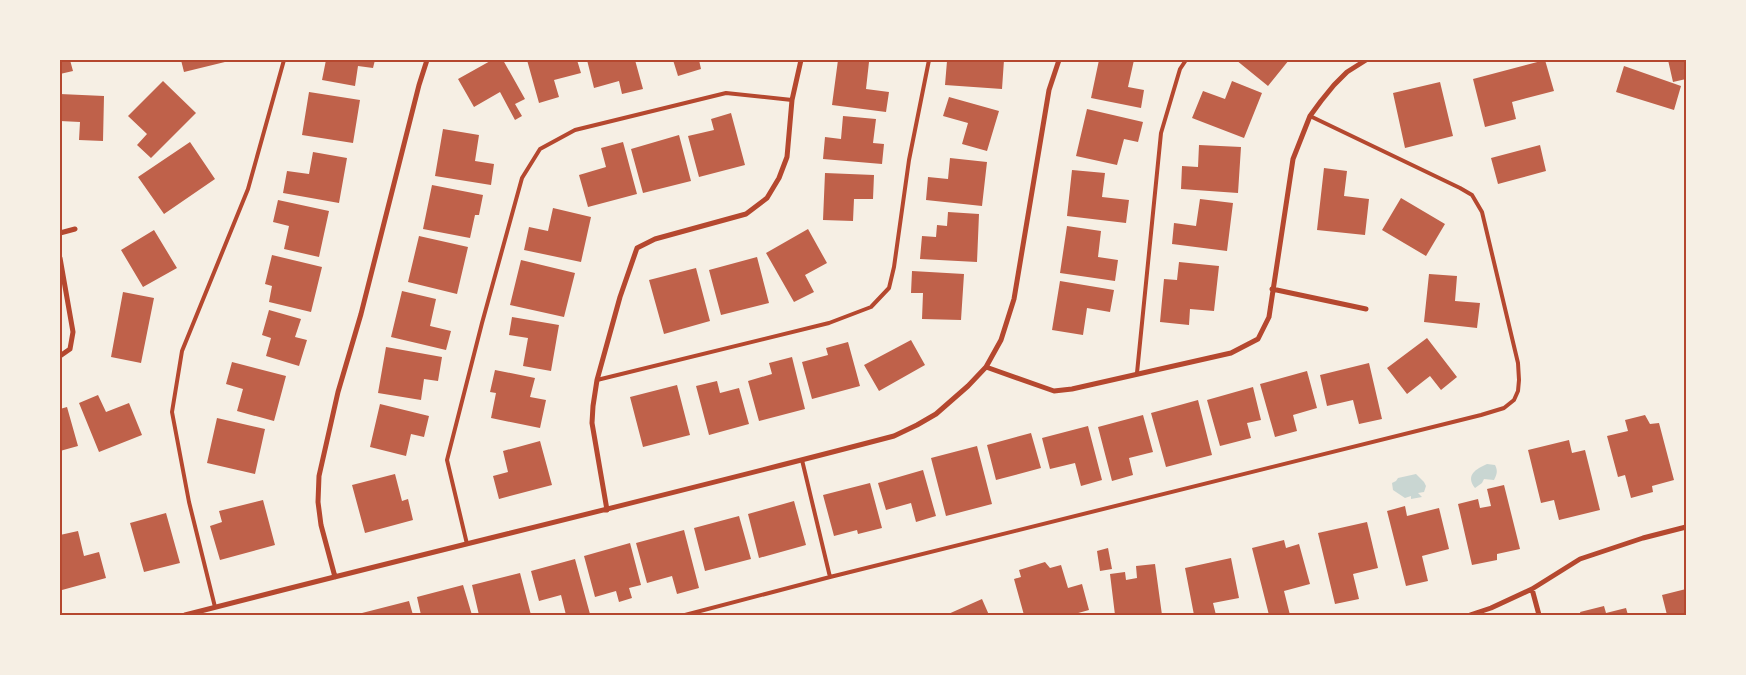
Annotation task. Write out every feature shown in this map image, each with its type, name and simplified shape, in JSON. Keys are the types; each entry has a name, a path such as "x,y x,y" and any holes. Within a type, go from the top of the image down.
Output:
{"street":[{"path":"335,576 321,525 318,502 319,476 338,392 361,314 416,94 427,60"},
{"path":"607,510 592,423 598,380 620,297 637,248 655,239 746,214 767,198 787,157 792,100 801,60"},
{"path":"186,615 894,436 917,426 936,414 968,386 986,367 1001,340 1014,299 1049,90 1059,60"},
{"path":"986,367 1054,390 1072,389 1231,353 1258,339 1269,316 1293,159 1310,116 1334,85 1347,72 1366,60"},
{"path":"60,233 75,229"},
{"path":"60,258 73,332 70,349 60,356"},
{"path":"1272,289 1366,308"},
{"path":"1470,615 1492,608 1532,589 1580,560 1643,538 1686,527"},
{"path":"1532,589 1539,615"}],"lane":[{"path":"215,607 189,502 172,412 182,351 248,189 284,60"},
{"path":"598,380 829,323 871,307 889,288 894,268 909,160 929,60"},
{"path":"1137,374 1161,133 1180,69 1186,60"},
{"path":"467,544 447,460 522,178 540,149 575,130 726,93 792,100"},
{"path":"685,615 830,577 1471,418 1504,408 1514,400 1518,391 1518,363 1482,212 1472,195 1310,116"},
{"path":"802,460 830,577"}],"shaded area":[{"path":"1487,464 1495,465 1496,467 1497,472 1494,480 1484,479 1475,488 1471,479 1473,473"},
{"path":"1416,474 1426,486 1424,492 1418,493 1422,497 1411,499 1411,496 1405,498 1393,490 1392,483 1398,478"}],"building":[{"path":"60,60 70,60 73,71 60,74"},
{"path":"181,60 229,60 229,61 184,72"},
{"path":"326,60 375,60 373,68 358,66 355,86 322,80"},
{"path":"492,60 503,60 525,99 515,104 522,116 515,120 500,92 474,107 458,79"},
{"path":"527,60 577,60 581,73 554,80 559,97 539,103"},
{"path":"587,60 635,60 643,89 622,94 619,81 594,88"},
{"path":"673,60 699,60 701,69 678,76"},
{"path":"838,60 869,62 866,89 889,92 886,112 832,105"},
{"path":"971,60 1004,60 1002,89 945,85 947,61 971,62"},
{"path":"1099,60 1134,60 1128,87 1144,90 1141,108 1091,98"},
{"path":"1236,60 1289,60 1268,86"},
{"path":"1545,60 1554,91 1512,102 1516,119 1485,127 1473,79"},
{"path":"1668,60 1686,60 1686,79 1673,82"},
{"path":"1624,66 1681,86 1674,110 1616,92"},
{"path":"163,81 196,113 151,158 137,145 147,134 128,116"},
{"path":"1232,81 1262,93 1244,138 1192,118 1203,91 1225,99"},
{"path":"1440,82 1453,136 1405,148 1393,93"},
{"path":"309,92 360,100 353,143 302,135"},
{"path":"60,94 104,96 103,141 79,140 80,122 60,121"},
{"path":"949,97 999,111 987,151 962,144 968,123 943,116"},
{"path":"1087,109 1143,122 1138,142 1124,139 1117,165 1076,156"},
{"path":"731,113 745,165 699,177 688,136 714,130 711,119"},
{"path":"843,116 876,119 873,143 884,144 882,164 823,159 825,137 841,139"},
{"path":"443,129 479,135 475,161 494,164 491,185 435,176"},
{"path":"679,135 691,181 643,193 631,149"},
{"path":"190,142 215,179 164,214 138,177"},
{"path":"623,142 637,194 588,207 579,175 606,167 601,148"},
{"path":"1199,145 1241,147 1238,193 1181,189 1182,166 1198,167"},
{"path":"1540,145 1546,171 1498,184 1491,158"},
{"path":"313,152 347,158 339,203 283,193 287,171 309,174"},
{"path":"950,158 987,162 982,206 926,200 928,177 948,179"},
{"path":"1324,168 1347,171 1344,196 1369,199 1365,235 1317,230"},
{"path":"1072,170 1105,173 1102,197 1129,200 1126,223 1067,216"},
{"path":"825,173 874,175 873,199 854,199 853,221 823,220"},
{"path":"432,185 483,195 479,215 475,215 470,238 423,229"},
{"path":"1401,198 1445,224 1426,256 1382,230"},
{"path":"1200,199 1233,203 1227,251 1172,244 1174,223 1196,226"},
{"path":"278,200 329,211 319,257 284,249 289,226 273,222"},
{"path":"553,208 591,217 581,262 524,250 529,227 548,231"},
{"path":"948,212 979,214 977,262 920,259 922,236 936,237 937,225 947,226"},
{"path":"1067,226 1101,231 1098,257 1118,260 1115,281 1060,273"},
{"path":"808,229 827,263 805,275 814,292 794,302 766,253"},
{"path":"154,230 177,268 143,287 121,250"},
{"path":"419,236 468,247 457,294 408,282"},
{"path":"272,255 322,267 311,312 269,302 272,286 265,284"},
{"path":"757,257 769,303 721,315 709,270"},
{"path":"521,260 575,273 564,317 510,305"},
{"path":"1179,262 1219,266 1214,311 1190,309 1189,325 1160,322 1164,279 1177,280"},
{"path":"696,268 710,321 664,334 649,280"},
{"path":"912,271 964,274 961,320 922,319 923,293 911,293"},
{"path":"1429,274 1457,276 1455,301 1480,303 1477,328 1424,322"},
{"path":"1060,281 1114,290 1110,312 1087,308 1083,335 1052,330"},
{"path":"402,291 436,299 430,326 451,331 446,350 391,337"},
{"path":"123,292 154,298 141,363 111,357"},
{"path":"269,310 301,319 295,337 307,340 299,366 266,356 271,338 262,335"},
{"path":"512,317 559,325 551,371 523,366 528,338 509,335"},
{"path":"1427,338 1457,377 1441,390 1430,376 1407,394 1387,368"},
{"path":"911,340 925,365 879,391 864,365"},
{"path":"848,342 860,386 812,399 802,362 828,355 826,348"},
{"path":"386,347 442,357 438,381 424,379 421,400 378,393"},
{"path":"792,357 805,409 759,421 748,381 772,374 769,363"},
{"path":"232,362 286,376 274,421 237,411 243,389 226,384"},
{"path":"1369,363 1382,419 1359,424 1353,400 1327,406 1320,375"},
{"path":"495,370 535,378 530,397 546,400 540,428 491,418 496,393 490,392"},
{"path":"1307,371 1317,408 1293,415 1297,431 1275,437 1260,384"},
{"path":"717,381 720,393 739,388 749,424 709,435 696,386"},
{"path":"677,385 690,435 643,447 630,397"},
{"path":"1253,387 1261,420 1247,423 1251,438 1220,446 1207,400"},
{"path":"98,395 106,412 129,403 142,435 99,452 79,403"},
{"path":"1198,400 1212,455 1166,467 1151,413"},
{"path":"380,404 429,416 424,437 411,434 406,456 370,447"},
{"path":"67,407 78,446 60,451 60,409"},
{"path":"1143,415 1153,452 1129,458 1133,475 1112,481 1098,427"},
{"path":"1645,415 1650,424 1659,423 1674,480 1652,486 1653,492 1631,498 1625,475 1618,477 1607,436 1628,431 1625,420"},
{"path":"217,418 265,429 255,474 207,463"},
{"path":"1088,426 1102,480 1081,486 1075,463 1050,469 1042,438"},
{"path":"1031,433 1041,468 996,480 987,445"},
{"path":"1569,440 1572,453 1585,450 1600,510 1559,520 1554,500 1541,503 1528,450"},
{"path":"540,441 552,485 499,499 493,476 508,472 503,451"},
{"path":"977,446 992,504 946,516 931,458"},
{"path":"923,470 936,516 916,522 911,503 886,510 878,483"},
{"path":"395,474 402,501 408,499 413,520 365,533 352,485"},
{"path":"870,483 882,528 858,534 857,530 834,536 823,495"},
{"path":"1504,485 1520,549 1497,554 1497,560 1472,565 1458,504 1478,499 1480,508 1491,506 1487,489"},
{"path":"263,500 275,545 220,560 210,526 222,522 219,511"},
{"path":"794,501 806,545 759,558 748,514"},
{"path":"1405,506 1407,516 1439,508 1449,549 1422,556 1428,581 1406,586 1387,511"},
{"path":"166,513 180,563 144,572 130,523"},
{"path":"739,516 751,559 705,571 694,528"},
{"path":"1367,522 1378,568 1353,574 1359,599 1335,604 1318,533"},
{"path":"684,530 699,588 677,594 672,576 647,583 636,543"},
{"path":"78,531 84,556 99,552 106,578 62,590 60,583 60,535"},
{"path":"1284,540 1286,548 1299,544 1310,584 1284,591 1290,615 1269,615 1252,548"},
{"path":"630,543 641,585 629,588 632,598 619,602 616,591 595,597 584,556"},
{"path":"1108,548 1112,569 1100,571 1097,551"},
{"path":"1231,558 1239,598 1213,603 1216,615 1194,615 1185,568"},
{"path":"575,559 590,614 566,615 561,595 539,601 531,571"},
{"path":"1045,562 1050,568 1061,565 1068,588 1082,584 1089,610 1071,615 1024,615 1014,579 1021,577 1019,570"},
{"path":"1155,564 1162,615 1115,615 1110,574 1125,572 1126,580 1137,578 1136,566"},
{"path":"520,573 531,615 479,615 472,585"},
{"path":"463,585 472,615 421,615 417,597"},
{"path":"1686,589 1686,615 1667,615 1662,595"},
{"path":"982,599 989,615 946,615"},
{"path":"409,601 413,615 362,615 362,613"},
{"path":"1604,606 1606,613 1626,608 1628,615 1581,615 1580,612"}]}
